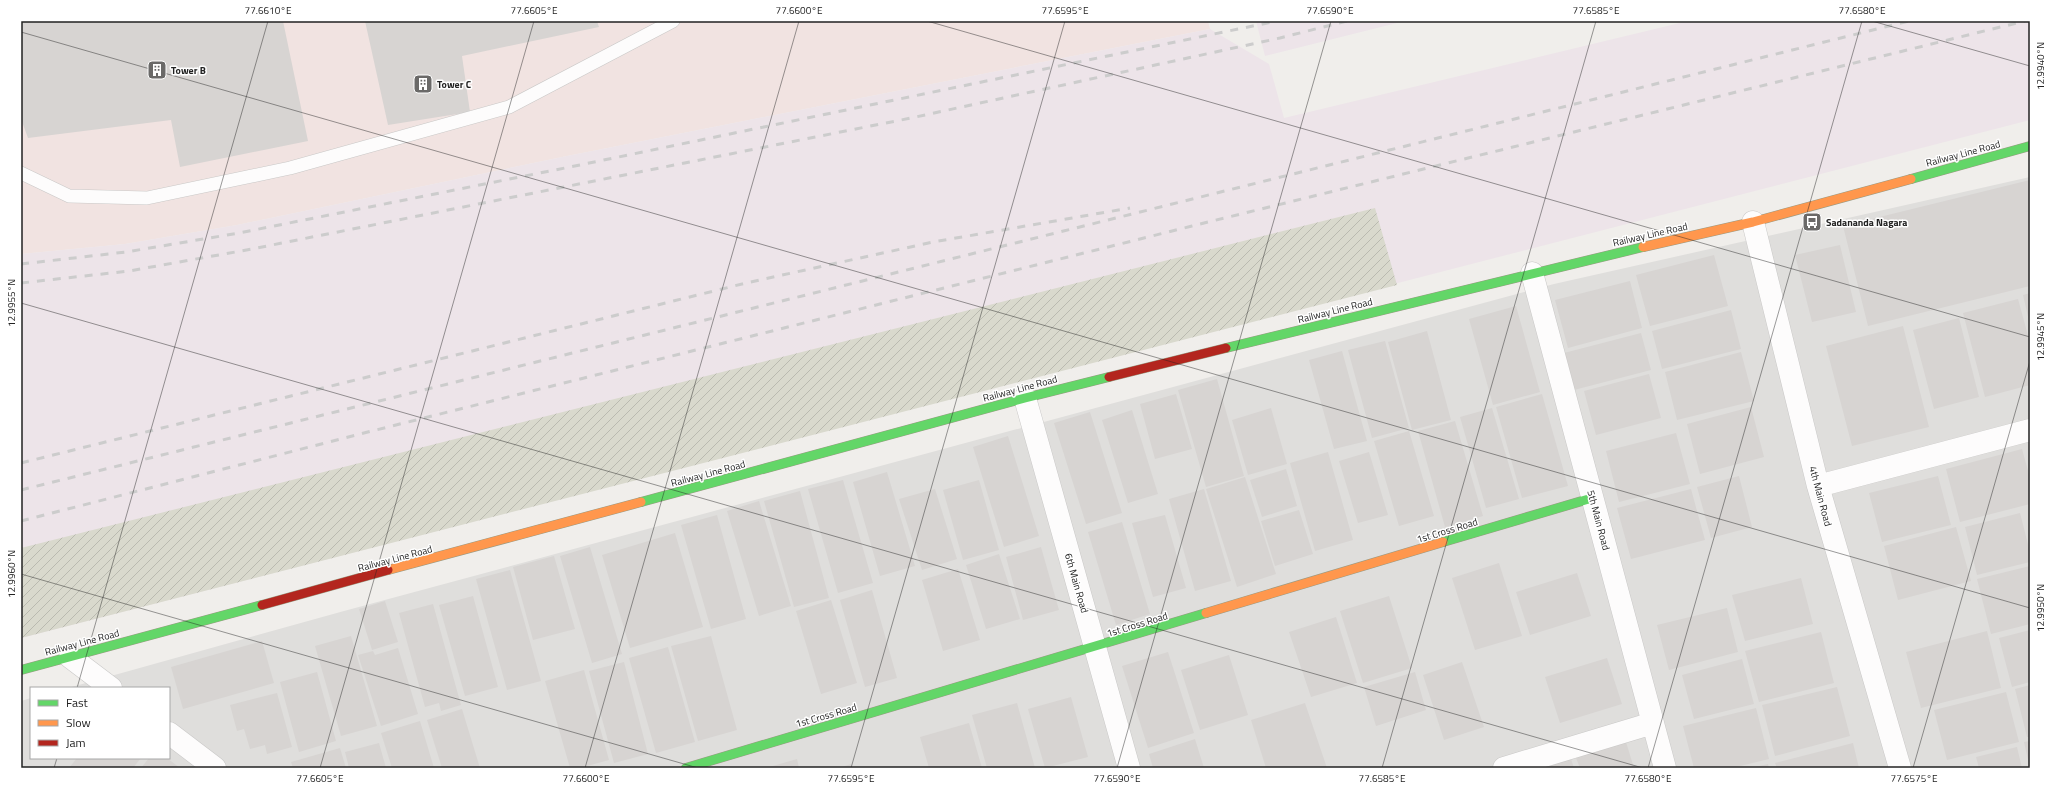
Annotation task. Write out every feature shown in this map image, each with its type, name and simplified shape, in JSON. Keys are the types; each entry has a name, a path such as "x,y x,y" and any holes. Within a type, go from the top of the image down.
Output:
{"main road":[{"name":"Railway Line Road","path":"21,670 1024,398 1532,273 1753,222 2030,146"},
{"name":"1st Cross Road","path":"686,768 1095,648 1592,498"}],"street":[{"name":"4th Main Road","path":"1753,222 1818,486 1900,768"},
{"name":"5th Main Road","path":"1532,273 1665,768"},
{"name":"6th Main Road","path":"1024,398 1129,768"},
{"path":"1818,486 2030,430"},
{"path":"70,657 110,687"},
{"path":"1504,768 1653,723"},
{"path":"170,734 214,768"}],"lane":[{"path":"21,173 69,196 147,198 290,168 509,107 673,21"}],"shaded area":[{"path":"21,21 1208,21 1210,29 567,156 237,225 125,244 21,254"},
{"path":"1256,21 1405,21 1265,56"},
{"path":"1688,21 2030,21 2030,120 21,638 21,254 125,244 237,225 567,156 1210,29 1269,64 1284,118"},
{"path":"2030,177 2030,768 21,768 21,701 30,698 30,759 170,759 170,687 72,687 344,611 1554,284"},
{"path":"1375,208 1397,285 21,638 21,548"}],"building":[{"name":"Tower B","path":"21,21 283,21 308,141 180,167 171,120 28,138 21,119"},
{"name":"Tower C","path":"365,21 597,21 599,27 462,56 470,112 388,125"},
{"path":"2030,180 2030,286 1868,326 1843,226"},
{"path":"1840,245 1856,312 1812,322 1795,255"},
{"path":"1714,255 1728,306 1650,326 1636,275"},
{"path":"1630,281 1642,328 1568,348 1555,300"},
{"path":"2030,293 2030,321 2029,321 2023,295"},
{"path":"2018,299 2030,343 2030,385 1985,397 1963,313"},
{"path":"1516,306 1540,392 1493,405 1469,319"},
{"path":"1731,310 1741,349 1662,369 1652,331"},
{"path":"1959,318 1979,397 1934,409 1913,330"},
{"path":"1903,326 1929,427 1852,446 1826,346"},
{"path":"1427,331 1451,420 1412,430 1388,342"},
{"path":"1641,333 1651,370 1574,390 1564,353"},
{"path":"1385,341 1409,428 1372,438 1348,350"},
{"path":"1342,351 1367,441 1334,449 1309,360"},
{"path":"1741,352 1754,401 1677,420 1665,372"},
{"path":"1649,374 1661,418 1596,435 1584,391"},
{"path":"1217,379 1244,476 1206,487 1178,390"},
{"path":"1176,394 1192,449 1155,459 1140,404"},
{"path":"1542,394 1568,486 1522,498 1496,407"},
{"path":"1751,407 1764,457 1700,474 1687,424"},
{"path":"1271,408 1287,464 1248,475 1232,420"},
{"path":"1492,408 1519,499 1486,508 1460,417"},
{"path":"1132,410 1158,494 1128,503 1102,420"},
{"path":"1090,412 1122,513 1086,524 1054,423"},
{"path":"1455,421 1483,516 1445,527 1418,431"},
{"path":"1409,431 1434,516 1399,526 1374,441"},
{"path":"1676,433 1690,484 1619,502 1606,451"},
{"path":"1008,436 1039,536 1004,547 973,447"},
{"path":"2022,449 2030,478 2030,504 1960,522 1946,469"},
{"path":"1328,452 1353,540 1315,551 1290,463"},
{"path":"1369,452 1388,515 1358,523 1339,461"},
{"path":"1286,469 1297,506 1262,517 1250,480"},
{"path":"887,472 915,566 880,576 853,482"},
{"path":"1739,476 1752,527 1711,538 1697,487"},
{"path":"1938,476 1951,525 1882,542 1869,493"},
{"path":"1245,477 1276,574 1237,587 1206,489"},
{"path":"843,480 873,583 838,593 808,489"},
{"path":"979,480 999,550 963,560 943,490"},
{"path":"935,489 957,559 922,570 899,499"},
{"path":"1204,489 1231,581 1195,591 1169,499"},
{"path":"1691,489 1705,540 1631,559 1617,508"},
{"path":"800,491 829,598 794,607 764,501"},
{"path":"759,501 791,606 759,616 727,511"},
{"path":"1299,510 1313,554 1275,566 1261,521"},
{"path":"2020,513 2030,552 2030,562 1977,575 1965,527"},
{"path":"717,515 746,619 711,629 681,525"},
{"path":"1165,515 1186,588 1153,597 1132,523"},
{"path":"1122,522 1150,614 1116,625 1088,532"},
{"path":"1956,527 1971,581 1898,600 1884,546"},
{"path":"675,533 703,627 630,648 602,555"},
{"path":"590,547 622,654 592,663 560,556"},
{"path":"1041,547 1059,610 1023,620 1006,557"},
{"path":"999,554 1020,619 986,629 966,565"},
{"path":"554,556 575,629 533,640 513,567"},
{"path":"1499,563 1522,636 1475,650 1452,578"},
{"path":"2030,566 2030,624 1991,634 1977,579"},
{"path":"958,569 980,640 943,651 922,580"},
{"path":"510,570 541,681 507,690 476,579"},
{"path":"1577,573 1591,616 1530,635 1516,592"},
{"path":"1801,578 1813,624 1745,641 1732,595"},
{"path":"872,590 897,678 865,687 840,600"},
{"path":"473,596 498,687 465,696 439,605"},
{"path":"1389,596 1412,668 1363,683 1340,611"},
{"path":"831,600 857,683 821,694 796,611"},
{"path":"385,601 398,642 372,650 359,609"},
{"path":"433,604 461,705 441,711 439,703 425,707 399,613"},
{"path":"1727,608 1738,652 1669,670 1657,625"},
{"path":"1336,617 1357,683 1311,697 1289,632"},
{"path":"2030,630 2030,682 2012,687 1999,638"},
{"path":"1987,631 2001,688 1921,708 1906,652"},
{"path":"1821,632 1834,683 1759,702 1745,651"},
{"path":"351,636 377,726 341,736 315,646"},
{"path":"711,636 737,730 698,741 671,646"},
{"path":"262,641 274,683 183,709 171,667"},
{"path":"668,647 695,742 656,753 629,658"},
{"path":"398,648 418,714 381,726 358,655 373,651 375,655"},
{"path":"1168,652 1194,733 1148,748 1122,666"},
{"path":"1229,655 1248,715 1200,730 1181,670"},
{"path":"1607,658 1622,704 1560,723 1545,677"},
{"path":"1742,659 1754,704 1694,719 1682,675"},
{"path":"624,662 648,754 614,763 589,671"},
{"path":"1462,662 1484,727 1444,740 1423,675"},
{"path":"584,670 609,760 580,768 570,768 545,681"},
{"path":"317,672 336,741 299,752 280,682"},
{"path":"1415,672 1426,710 1376,726 1364,687"},
{"path":"2030,685 2030,737 2027,737 2015,689"},
{"path":"1837,687 1850,736 1775,756 1762,705"},
{"path":"2006,692 2019,742 1947,760 1934,710"},
{"path":"277,693 292,747 267,754 265,745 250,749 244,729 237,731 230,705"},
{"path":"1071,697 1088,757 1045,768 1028,709"},
{"path":"1017,703 1035,768 987,768 972,715"},
{"path":"1305,703 1327,768 1266,768 1251,720"},
{"path":"1756,708 1769,759 1732,768 1694,768 1683,726"},
{"path":"462,709 480,768 442,768 427,720"},
{"path":"420,721 434,768 392,768 381,733"},
{"path":"969,723 982,768 929,768 920,737"},
{"path":"1195,739 1204,768 1153,768 1149,754"},
{"path":"2030,741 2030,764 2029,764 2024,742"},
{"path":"1626,742 1634,768 1580,768 1576,758"},
{"path":"379,743 386,768 349,768 345,752"},
{"path":"1853,743 1859,768 1777,768 1775,763"},
{"path":"2017,747 2022,768 1979,768 1976,757"},
{"path":"340,748 346,768 293,768 291,762"},
{"path":"1570,756 1574,768 1531,768"},
{"path":"76,759 140,759 133,768 69,768"},
{"path":"148,759 168,759 180,768 141,768"},
{"path":"797,759 799,768 766,768"},
{"path":"851,764 852,768 839,768"},
{"path":"1768,764 1769,768 1755,768 1755,767"}],"railway":[{"path":"21,264 126,252 239,233 570,167 1277,21"},
{"path":"21,283 129,271 252,249 911,118 1280,38 1347,21"},
{"path":"21,490 1909,21"},
{"path":"21,521 360,434 1192,226 2025,21"},
{"path":"21,463 746,283 933,242 1130,208"}],"traffic: fast":[{"path":"1911,179 2030,146"},
{"path":"1226,348 1643,247"},
{"path":"641,502 1025,398 1109,377"},
{"path":"1443,542 1592,498"},
{"path":"21,670 262,605"},
{"path":"686,768 1206,613"}],"traffic: slow":[{"path":"1643,247 1753,222 1911,179"},
{"path":"388,570 641,502"},
{"path":"1206,613 1443,542"}],"traffic: jam":[{"path":"1109,377 1226,348"},
{"path":"262,605 388,570"}],"place":[{"name":"Tower B","path":"157,70"},
{"name":"Tower C","path":"423,84"},
{"name":"Sadananda Nagara","path":"1812,222"}]}
